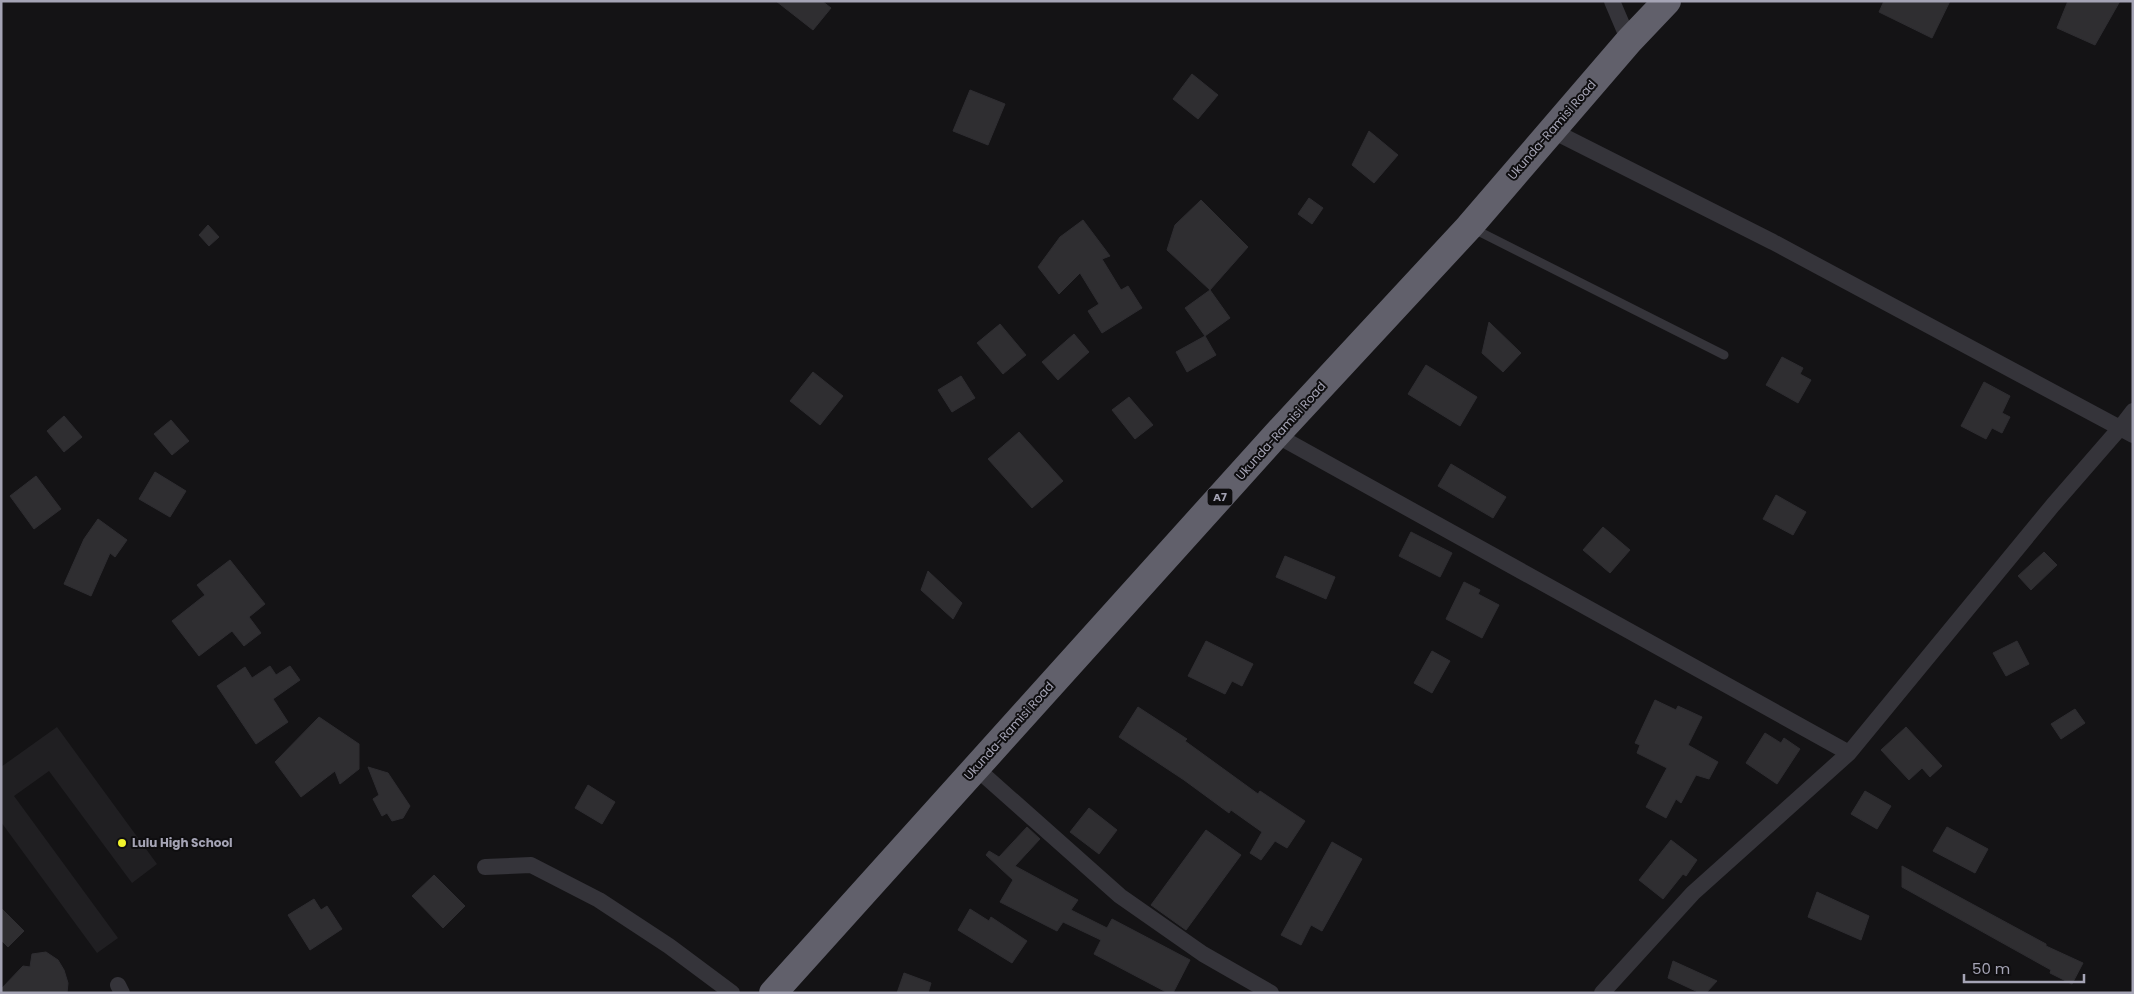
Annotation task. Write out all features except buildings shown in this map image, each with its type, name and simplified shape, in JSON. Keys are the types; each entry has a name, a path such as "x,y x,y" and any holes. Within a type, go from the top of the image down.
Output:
{"highway":[{"name":"Ukunda-Ramisi Road","path":"773,993 1276,435 1469,227 1629,41 1667,1"}],"street":[{"path":"1612,1 1629,41"},
{"path":"1553,131 1765,238 2126,431"},
{"path":"1602,993 1693,893 1849,753 2053,505 2126,431 2133,411"},
{"path":"1276,435 1849,753"},
{"path":"976,768 1120,896 1203,954 1271,993"},
{"path":"485,867 530,865 599,900 669,946 732,993"}],"lane":[{"path":"1469,227 1724,355"}],"shaded area":[{"name":"Lulu High School","path":"57,727 157,864 132,883 49,771 14,796 118,938 97,953 1,822 1,767"}],"place":[{"name":"Lulu High School","path":"122,843"}]}
